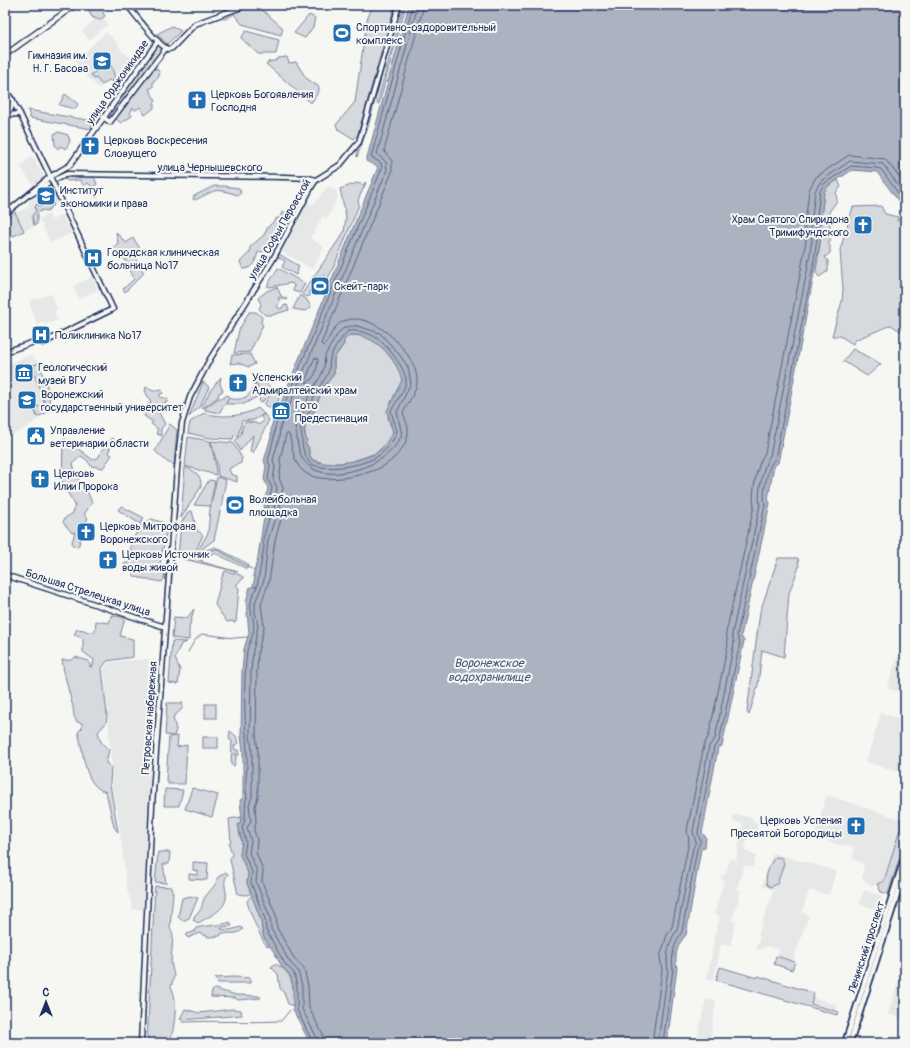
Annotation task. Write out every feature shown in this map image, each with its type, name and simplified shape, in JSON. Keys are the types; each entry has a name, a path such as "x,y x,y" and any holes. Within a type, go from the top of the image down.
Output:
{"main road":[{"name":"Ленинский проспект","path":"845,1043 905,856"},
{"name":"Ленинский проспект","path":"850,1043 905,870"}],"street":[{"path":"5,55 76,5"},
{"path":"127,5 158,41 167,49"},
{"name":"улица Орджоникидзе","path":"103,117 110,122 111,121 167,49 195,24 247,5"},
{"name":"улица Софьи Перовской","path":"190,397 210,359 272,261 302,202 316,180 340,165 359,142 399,5"},
{"name":"улица Орджоникидзе","path":"5,214 70,165 158,41"},
{"path":"5,88 20,114 113,309 43,342 36,341 5,352"},
{"path":"5,114 11,109 13,100"},
{"path":"5,114 20,114"},
{"name":"улица Чернышевского","path":"30,195 67,174 285,176 310,178 316,180"},
{"name":"Петровская набережная","path":"141,1043 152,806 165,627 180,432 184,413 190,397"},
{"name":"Большая Стрелецкая улица","path":"5,575 165,627"}],"shaded area":[{"path":"97,5 109,5 103,13 105,16 100,20 92,17 89,11"},
{"path":"98,5 105,13 102,16 108,24 89,40 82,31 94,21 88,13"},
{"path":"373,5 395,5 358,134 354,139 338,129 336,125 355,102 367,20"},
{"path":"401,5 368,127 357,157 357,147 364,134"},
{"path":"404,5 406,5 379,104 377,103"},
{"path":"253,6 260,8 283,28 281,35 242,24 234,14 226,19 222,18 222,16"},
{"path":"309,15 315,18 313,27 305,38 294,33"},
{"path":"172,26 181,31 167,44 157,34"},
{"path":"246,31 279,40 276,54 258,54 241,38"},
{"name":"Гимназия им. Н. Г. Басова","path":"106,32 116,41 122,51 131,58 118,73 99,88 80,70 81,69 75,62"},
{"path":"158,43 164,48 111,120 106,116"},
{"path":"287,57 289,63 296,62 306,78 319,87 319,91 311,103 266,64 268,62 278,60 278,58"},
{"path":"107,64 111,65 115,78 112,82 109,80 102,85 91,75 97,70 98,67 104,67"},
{"path":"156,68 160,73 158,78 153,81 153,87 149,89 156,101 154,103 154,108 145,115 140,107 136,110 133,108 130,113 132,116 121,123 115,118 152,70"},
{"path":"65,94 78,104 75,109 59,105"},
{"path":"28,110 93,121 91,129 30,118"},
{"path":"59,132 68,135 70,141 66,149 60,146 58,149 55,145 54,134"},
{"path":"33,156 45,179 34,187 20,166"},
{"path":"65,177 94,177 97,184 94,186 97,189 98,196 96,198 91,186 88,183 84,186 80,180 68,181 64,179"},
{"path":"838,180 841,187 836,192 837,201 829,212 832,218 829,221 831,231 828,235 831,241 828,243 830,246 830,253 825,257 828,261 828,271 819,277 816,272 821,237 819,234 824,192 828,186"},
{"path":"365,182 366,183 358,200 359,205 332,271 326,281 323,274 317,279 318,285 315,285 309,291 310,296 305,297 302,294 344,232 346,216 340,189 357,183 364,185"},
{"path":"51,186 59,201 33,213 37,222 35,223 36,226 24,231 16,213 30,206 28,202"},
{"path":"214,186 239,188 241,193 238,195 224,191 216,191 195,200 193,199 194,196"},
{"path":"328,186 336,190 338,197 327,219 323,216 310,238 324,247 313,269 280,251 307,202 313,205"},
{"path":"51,199 54,205 47,211 43,210 37,213 37,224 34,225 32,216 36,210 35,207 37,204 40,206 46,204"},
{"path":"881,206 885,214 898,217 897,221 905,217 905,334 891,325 855,340 853,344 840,336 832,336 842,301 843,289 840,250 853,207"},
{"path":"15,212 24,231 9,238 5,219"},
{"path":"282,212 286,213 282,223 283,231 279,230 272,243 275,245 272,251 258,252 252,266 243,269 240,262 250,252 250,247 264,235 268,227 277,218 280,218"},
{"path":"49,214 52,220 62,215 72,233 51,243 39,219"},
{"path":"116,232 126,243 133,238 142,251 136,255 136,260 144,273 125,292 123,289 134,279 126,261 120,255 113,255 114,247 118,243"},
{"path":"279,254 299,266 296,275 282,267 285,261 278,257"},
{"path":"278,268 305,284 300,293 293,291 294,285 291,283 270,287 267,286"},
{"path":"92,277 98,290 79,299 73,286"},
{"path":"277,287 281,296 287,299 286,300 279,297 278,299 280,300 277,307 281,309 283,306 287,305 289,310 272,315 265,315 259,309 261,304 258,298 267,291"},
{"path":"51,294 57,309 54,311 58,320 45,325 43,322 37,325 29,301"},
{"path":"300,295 307,300 311,307 305,311 293,309"},
{"path":"249,312 256,312 262,317 261,323 263,325 250,352 234,353 239,330"},
{"path":"350,335 374,340 387,352 399,371 402,381 388,413 388,419 393,432 386,444 376,453 350,462 327,464 313,460 309,454 309,447 305,444 305,424 313,414 323,388 334,374 334,358 344,344 343,340"},
{"path":"853,349 881,364 867,376 843,361"},
{"path":"250,354 255,364 249,367 238,363 230,364 232,355"},
{"name":"Воронежский государственный университет","path":"30,355 33,356 34,360 37,359 50,395 48,412 24,429 5,438 5,365"},
{"path":"39,363 50,395 48,412 37,417 34,408 45,404 31,366"},
{"path":"259,374 271,388 262,403 260,403 256,376"},
{"path":"221,377 220,384 223,391 219,393 218,397 203,408 202,407 210,391"},
{"path":"254,378 257,397 244,404 226,404 229,398 239,399 248,396 253,388"},
{"path":"203,382 209,387 200,406 189,417"},
{"path":"146,387 153,391 162,390 163,393 160,394 160,397 168,399 167,402 160,405 160,409 158,411 165,424 161,429 161,436 156,433 158,429 151,424 153,422 144,416 146,413 143,409 151,402 145,391"},
{"path":"276,388 281,393 275,409 264,405 273,389"},
{"path":"227,395 229,397 219,413 205,410 205,408 219,398 223,398"},
{"path":"258,408 264,414 254,420 242,421 238,436 234,435 233,439 210,438 188,433 190,422 204,413 217,416 231,416"},
{"path":"264,414 269,420 253,453 250,452 253,435 240,451 235,441 241,434 243,425 246,422 256,423 258,425 264,421 261,417"},
{"path":"170,424 177,430 174,465 167,462 155,451"},
{"path":"188,437 210,441 215,461 216,475 185,466"},
{"path":"112,438 114,439 108,453 112,455 103,468 91,466 87,460 81,456 73,463 76,477 86,488 92,503 84,514 88,518 80,533 79,536 81,538 78,547 73,546 72,542 75,532 72,533 63,522 65,518 73,513 75,505 68,493 63,491 62,486 63,440 65,439 93,460 99,457 101,451"},
{"path":"211,441 233,443 242,458 241,463 230,468 229,470 232,475 237,476 237,482 218,476 217,464"},
{"path":"185,467 192,470 199,476 201,487 181,518"},
{"path":"217,477 226,480 222,501 223,505 221,507 214,540 203,548 203,551 215,547 248,564 247,569 215,553 203,556 202,562 238,572 192,561 208,533 210,509"},
{"path":"209,480 215,481 210,506 194,505"},
{"path":"121,506 144,518 140,524 118,510"},
{"path":"192,511 197,530 203,535 191,561 178,557 181,523 188,512"},
{"path":"152,519 164,523 167,528 160,564 165,576 162,582 135,577 133,573 138,569 124,569 123,567 124,564 130,562 133,554 130,547 132,540 142,524"},
{"path":"778,558 798,558 799,567 789,593 784,657 762,650 758,685 749,715 747,712 760,612"},
{"path":"225,571 240,575 244,578 236,585 239,588 236,622 234,623 233,621 227,622 215,605"},
{"path":"194,609 189,628 189,640 172,638 174,617 187,618"},
{"path":"112,615 125,618 120,636 133,639 133,657 107,661 102,668 107,716 106,723 98,732 101,742 109,750 106,763 111,767 110,784 118,832 114,827 106,792 98,788 93,783 86,767 78,732 82,728 82,723 77,722 74,716 62,660 72,660 75,657 89,661 90,667 93,666 94,660 83,652 83,638 74,635 77,629 95,632 96,621 109,623"},
{"path":"172,641 187,642 181,644 175,658 180,670 178,684 169,683"},
{"path":"897,658 905,661 905,694 887,688"},
{"path":"148,659 151,756 143,910 133,909 127,889 117,808 112,790 112,769 104,669 109,662"},
{"path":"167,703 183,703 182,709 173,717 176,730 174,736 165,735"},
{"path":"205,704 216,704 216,718 205,718"},
{"path":"881,713 905,720 905,753 899,772 866,762"},
{"path":"230,731 236,736 238,743 234,746 235,750 238,750 239,755 237,756 235,753 236,758 234,766 231,765 232,741 229,739"},
{"path":"178,736 177,747 187,745 185,784 168,784 168,780 166,780 169,737"},
{"path":"203,737 218,737 218,748 203,748"},
{"path":"192,788 218,795 212,817 185,809"},
{"path":"165,789 183,790 179,806 164,806"},
{"path":"827,795 900,819 901,826 884,881 871,887 862,878 864,864 853,859 854,847 844,844 842,846 827,841 827,836 815,832"},
{"path":"734,814 753,818 752,822 758,824 755,835 749,833 744,850 756,856 753,867 744,865 737,889 741,891 732,920 736,921 730,946 721,944 714,980 707,979 713,942 720,916 714,914 724,880 721,879 722,875 725,875 730,858 736,860 743,824 732,821"},
{"path":"241,817 239,833 242,842 240,855 248,873 247,883 251,893 247,895 238,894 230,860 232,854 229,844 231,841 229,819"},
{"path":"900,819 905,821 905,841 888,894 881,892 877,884 884,881 901,826"},
{"path":"158,852 170,852 169,864 163,864 166,883 155,882"},
{"path":"773,853 836,871 829,895 809,890 802,912 809,915 793,961 777,956 779,950 767,946 760,950 756,949 760,938 758,935 774,890 762,886"},
{"path":"776,857 782,858 784,864 777,884 771,887 767,885 766,882 767,874"},
{"path":"193,862 208,863 207,880 189,879 189,874 198,875 198,871 193,870"},
{"path":"226,872 228,874 225,880 225,903 213,915 198,923 193,920 195,915 201,910 204,899 216,883 218,877"},
{"path":"155,886 171,887 173,894 170,927 173,935 171,962 174,976 171,987 175,999 175,1006 173,1030 170,1043 147,1043"},
{"path":"864,890 882,896 878,910 859,904"},
{"path":"252,895 261,920 264,938 269,945 268,947 259,933 248,905 247,901"},
{"path":"191,896 198,898 189,918 183,921 178,917 182,898"},
{"path":"230,922 232,926 222,927 221,929 230,930 241,927 243,929 236,933 222,933 220,936 209,937 199,933 188,938 186,934 194,932 196,928"},
{"path":"776,956 795,962 792,970 774,964"},
{"path":"275,964 286,971 292,981 294,993 293,1006 288,1004 284,993 280,988 278,974 271,967"},
{"path":"720,967 757,978 758,976 814,993 811,1004 839,1012 837,1015 716,980"},
{"path":"900,976 905,978 905,1019 888,1014"},
{"path":"215,978 250,978 250,983 218,983"},
{"path":"215,989 236,995 259,996 261,998 238,1000 235,998 211,997 212,991"},
{"path":"813,998 838,1005 836,1011 812,1003"},
{"path":"706,999 716,1001 710,1040 709,1043 696,1043"},
{"path":"185,1009 199,1013 233,1009 241,1010 242,1015 180,1019"}],"water":[{"name":"Воронежское водохранилище","path":"409,5 905,5 905,210 877,172 852,170 828,186 824,192 819,234 821,237 778,463 774,465 768,499 770,503 741,636 744,641 722,746 718,748 702,833 706,837 705,847 701,849 686,935 678,946 676,955 677,968 667,1043 310,1043 293,1010 293,987 290,975 282,967 264,938 261,920 247,883 248,873 240,855 242,842 238,825 242,820 240,800 243,798 243,751 241,736 242,671 244,649 249,633 246,602 250,587 257,587 253,586 255,577 253,576 266,514 264,506 268,488 264,479 266,466 264,461 271,437 271,427 378,167 366,161","holes":["350,335 359,336 376,343 390,356 402,380 387,411 393,432 386,444 381,449 376,453 362,459 335,463 326,463 313,460 305,444 307,441 304,431 305,424 313,414 323,388 334,374 334,358 344,344 344,340"]}],"waterway":[{"path":"200,561 202,554 216,549 255,571"},
{"path":"188,652 195,640 202,634 234,638 248,637"},
{"path":"182,1022 281,1021 290,1010"}],"place":[{"name":"Спортивно-оздоровительный комплекс","path":"342,33"},
{"name":"Гимназия им. Н. Г. Басова","path":"102,61"},
{"name":"Церковь Богоявления Господня","path":"197,100"},
{"name":"Церковь Воскресения Словущего","path":"90,146"},
{"name":"Институт экономики и права","path":"46,196"},
{"name":"Храм Святого Спиридона Тримифундского","path":"863,225"},
{"name":"Городская клиническая больница №17","path":"93,258"},
{"name":"Скейт-парк","path":"320,286"},
{"name":"Поликлиника №17","path":"41,335"},
{"name":"Геологический музей ВГУ","path":"24,373"},
{"name":"Успенский Адмиралтейский храм","path":"238,383"},
{"name":"Воронежский государственный университет","path":"27,400"},
{"name":"Гото Предестинация","path":"281,411"},
{"name":"Управление ветеринарии области","path":"36,436"},
{"name":"Церковь Илии Пророка","path":"40,479"},
{"name":"Волейбольная площадка","path":"235,505"},
{"name":"Церковь Митрофана Воронежского","path":"86,532"},
{"name":"Церковь Источник воды живой","path":"108,560"},
{"name":"Церковь Успения Пресвятой Богородицы","path":"856,826"}]}
